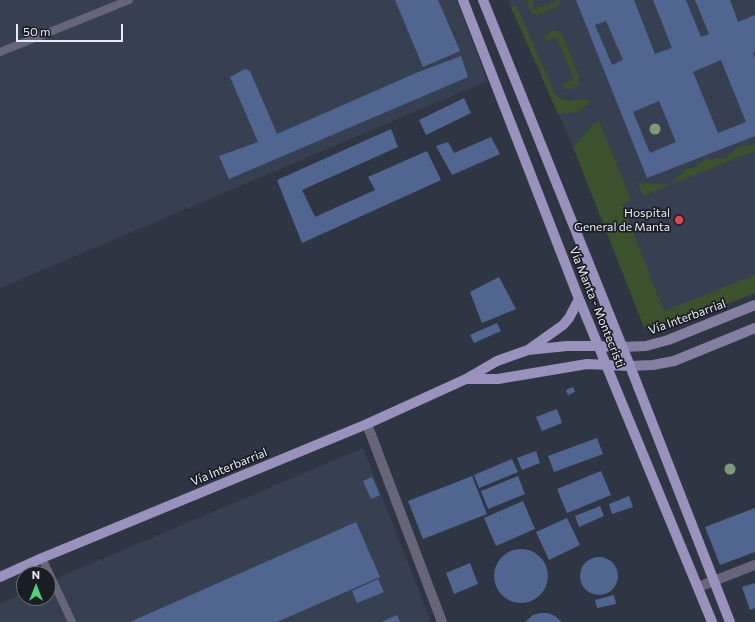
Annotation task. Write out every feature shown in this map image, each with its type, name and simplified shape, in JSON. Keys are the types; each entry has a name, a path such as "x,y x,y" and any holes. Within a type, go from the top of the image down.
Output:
{"main road":[{"name":"Vía Manta - Montecristi","path":"463,0 579,298 712,622"},
{"name":"Vía Manta - Montecristi","path":"483,0 630,366 730,622"},
{"path":"528,350 563,325 569,318 579,298"},
{"name":"Vía Interbarrial","path":"0,577 42,558 367,424 466,379 497,361 528,350 567,346 646,346 668,340 755,305"},
{"name":"Vía Interbarrial","path":"466,379 498,379 587,364 630,366 653,365 674,360 755,328"}],"street":[{"path":"367,424 442,622"},
{"path":"698,587 755,565"}],"lane":[{"path":"0,52 129,0"},
{"path":"42,558 72,622"}],"shaded area":[{"path":"0,0 457,0 487,81 0,288"},
{"name":"Hospital General de Manta","path":"508,0 755,0 755,293 700,315 644,327 573,147"},
{"path":"363,448 431,622 0,622 0,604 16,597 16,606 56,606 56,579"}],"green space":[{"path":"526,0 533,0 533,9 544,7 544,5 550,5 550,3 555,3 556,0 558,0 560,5 537,15 531,12"},
{"path":"516,6 518,9 555,94 561,99 570,101 584,98 589,100 590,102 578,112 558,114 511,7"},
{"path":"553,30 562,34 579,76 578,85 573,89 566,89 562,85 574,79 556,37 544,42 545,36"},
{"path":"599,121 631,200 622,204 664,311 755,275 755,293 700,315 644,327 573,147 593,124"},
{"path":"755,145 755,151 672,184 672,182 688,168 694,168 705,159 725,158 740,146"},
{"path":"638,183 666,184 667,186 643,196"}],"building":[{"path":"395,0 438,0 460,51 423,67"},
{"path":"576,0 634,0 655,54 672,48 653,0 686,0 701,37 709,34 695,0 730,0 738,22 755,15 755,52 753,53 755,58 755,136 647,178","holes":["606,21 623,60 612,65 595,25","721,60 746,122 718,133 693,72","659,101 676,142 650,153 633,112"]},
{"path":"461,56 468,77 229,179 219,156 258,142 230,77 245,69 250,71 277,134 416,73"},
{"path":"464,98 471,113 426,135 419,120"},
{"path":"391,129 398,147 302,190 315,217 375,190 368,177 427,151 441,180 302,243 277,180"},
{"path":"491,137 500,154 452,175 436,146 448,142 454,153"},
{"path":"499,277 516,309 482,323 470,292"},
{"path":"497,323 501,331 474,343 470,335"},
{"path":"573,387 575,392 568,395 566,390"},
{"path":"557,409 562,423 542,431 536,417"},
{"path":"597,438 603,454 554,472 548,456"},
{"path":"536,451 540,463 522,470 517,458"},
{"path":"512,459 518,472 479,488 474,475"},
{"path":"601,471 611,495 567,513 557,489"},
{"path":"472,476 487,514 423,539 408,501"},
{"path":"518,476 525,494 488,509 481,491"},
{"path":"372,477 380,495 371,499 363,481"},
{"path":"629,496 633,507 612,514 609,504"},
{"path":"523,501 535,529 496,546 484,518"},
{"path":"600,506 604,516 579,527 575,516"},
{"path":"755,508 755,552 720,565 705,527"},
{"path":"567,518 580,545 549,560 536,532"},
{"path":"356,522 380,577 277,622 130,622"},
{"path":"516,549 526,549 536,553 544,561 548,571 548,581 544,591 536,599 526,603 516,603 506,599 498,591 494,581 494,571 498,561 506,553"},
{"path":"599,557 609,560 615,566 618,576 615,586 609,592 599,595 589,592 583,586 580,576 583,566 589,560"},
{"path":"470,563 478,584 454,594 446,573"},
{"path":"378,579 384,592 357,603 352,591"},
{"path":"755,583 755,608 750,610 742,587"},
{"path":"614,595 616,604 597,608 595,600"},
{"path":"548,613 555,616 562,622 525,622 533,615"},
{"path":"397,615 400,622 381,622"}],"place":[{"name":"Hospital General de Manta","path":"679,220"}]}
